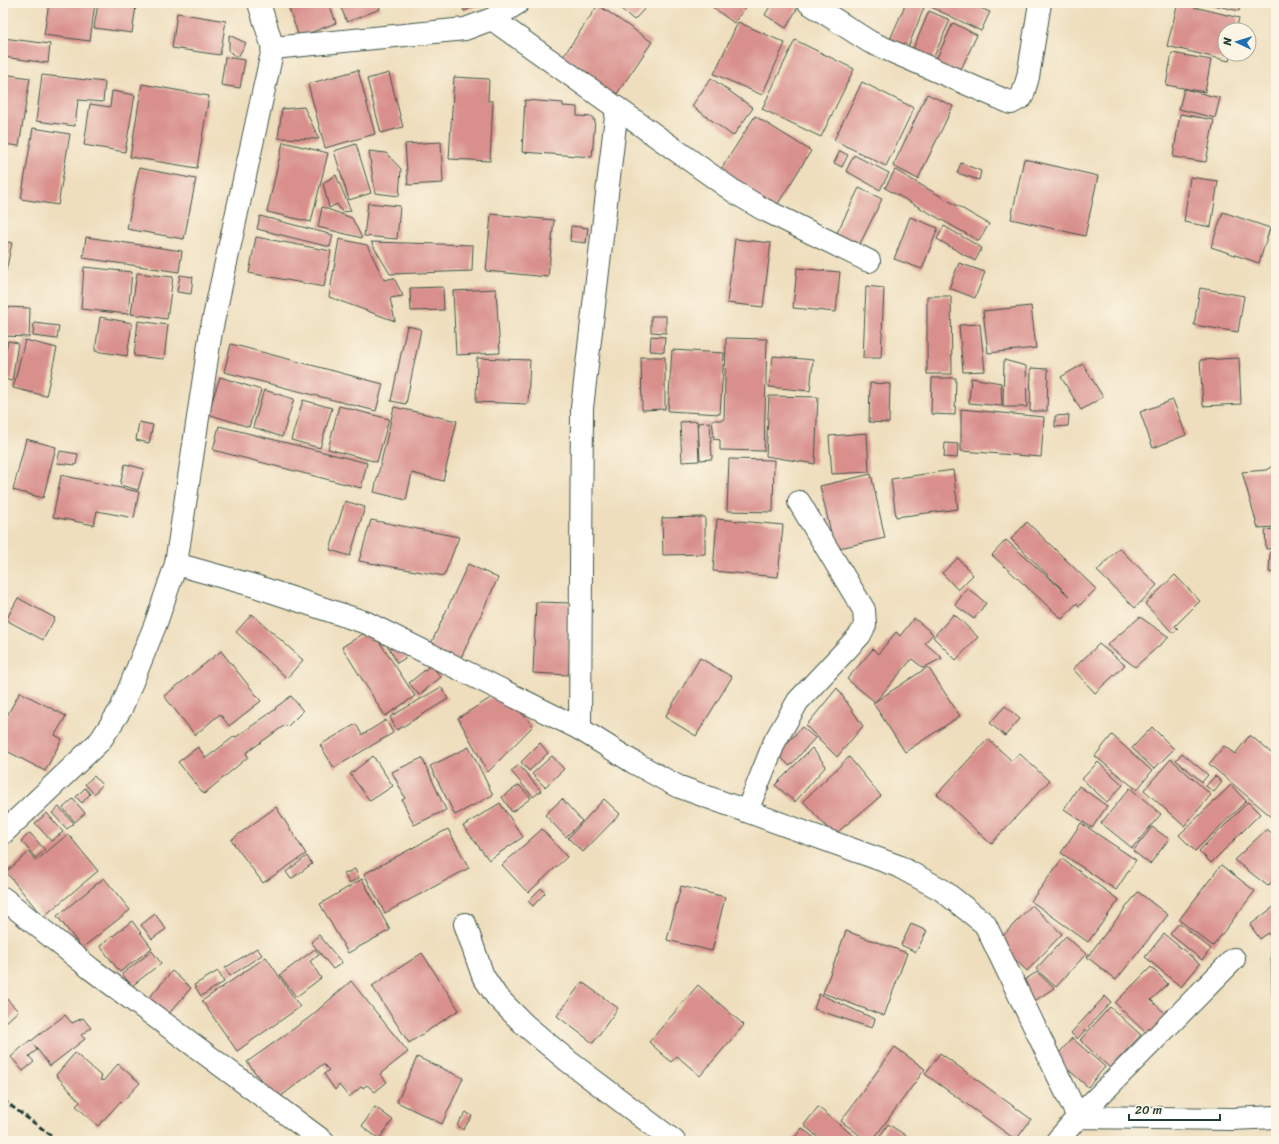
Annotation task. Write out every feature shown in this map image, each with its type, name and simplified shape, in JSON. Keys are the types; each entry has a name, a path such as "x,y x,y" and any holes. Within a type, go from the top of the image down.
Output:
{"street":[{"path":"3,833 100,741 121,709 156,623 176,564 212,331 273,48 258,3"},
{"path":"273,48 465,29 492,19 518,3"},
{"path":"809,3 870,42 1011,103 1022,97 1028,77 1040,3"},
{"path":"492,19 736,192 761,208 869,261"},
{"path":"580,729 582,408 617,108"},
{"path":"747,811 775,741 798,702 860,635 865,625 864,610 800,502"},
{"path":"176,564 255,586 367,622 580,729 633,762 677,786 898,866 942,890 985,924 1078,1117"},
{"path":"3,898 91,969 323,1141"},
{"path":"465,924 483,976 497,997 525,1025 568,1061 674,1141"},
{"path":"1057,1141 1078,1117 1234,959"},
{"path":"1078,1117 1232,1119 1276,1117"}],"building":[{"path":"49,3 95,3 90,41 44,35"},
{"path":"98,3 136,6 132,33 94,28"},
{"path":"287,3 329,3 336,23 299,37"},
{"path":"339,3 378,3 380,9 347,22"},
{"path":"461,3 483,3 464,11"},
{"path":"614,3 650,3 634,20"},
{"path":"707,3 749,3 734,23"},
{"path":"772,3 791,3 798,7 786,28 765,15"},
{"path":"906,3 913,3 924,8 906,52 888,44"},
{"path":"925,3 980,3 978,7 990,12 981,31"},
{"path":"1178,3 1239,18 1238,22 1217,22 1217,58 1167,46"},
{"path":"1205,3 1241,3 1239,11"},
{"path":"598,5 652,42 614,98 560,61"},
{"path":"929,11 950,20 931,63 911,54"},
{"path":"177,13 226,21 220,55 172,48"},
{"path":"738,22 785,43 762,95 714,74"},
{"path":"953,23 977,35 958,76 934,64"},
{"path":"229,35 246,43 238,57 229,51"},
{"path":"3,38 50,44 48,63 3,57"},
{"path":"795,40 854,69 821,137 762,109"},
{"path":"1172,53 1211,60 1205,92 1166,85"},
{"path":"225,57 245,60 240,88 221,85"},
{"path":"358,70 375,134 325,148 308,84"},
{"path":"389,73 403,127 381,133 367,79"},
{"path":"3,74 30,78 19,146 3,144"},
{"path":"42,75 105,82 103,102 78,100 75,126 36,121"},
{"path":"454,77 489,79 488,101 493,101 490,161 449,159"},
{"path":"711,78 753,108 733,136 692,106"},
{"path":"862,82 914,108 886,166 834,140"},
{"path":"142,84 209,96 197,168 130,157"},
{"path":"1184,89 1220,98 1215,118 1179,109"},
{"path":"112,91 135,95 125,152 84,145 90,104 110,107"},
{"path":"927,94 953,106 918,179 893,166"},
{"path":"525,100 563,103 563,106 577,107 577,116 593,117 593,120 595,120 592,157 522,152"},
{"path":"304,107 319,139 278,138 282,109"},
{"path":"1180,114 1214,120 1206,162 1173,157"},
{"path":"755,116 811,151 774,210 718,174"},
{"path":"33,128 70,134 58,205 21,199"},
{"path":"283,142 328,153 311,222 267,212"},
{"path":"441,142 443,183 408,185 405,144"},
{"path":"356,144 371,193 349,200 334,151"},
{"path":"369,151 386,153 401,169 399,196 375,193"},
{"path":"840,151 848,155 842,167 834,163"},
{"path":"854,155 889,173 880,190 846,171"},
{"path":"1024,159 1098,176 1085,236 1011,219"},
{"path":"961,163 981,171 979,180 957,173"},
{"path":"139,168 196,179 184,239 127,229"},
{"path":"895,170 989,224 979,241 885,188"},
{"path":"336,175 351,211 342,212 337,204 329,208 323,183"},
{"path":"1190,177 1218,181 1211,227 1184,222"},
{"path":"859,188 882,199 858,248 835,237"},
{"path":"368,203 400,206 397,239 364,236"},
{"path":"322,207 352,218 362,238 318,227"},
{"path":"1223,212 1270,228 1259,263 1211,247"},
{"path":"491,214 554,220 548,277 486,271"},
{"path":"260,216 333,235 330,247 257,229"},
{"path":"910,217 938,228 922,269 894,259"},
{"path":"571,226 588,228 586,243 570,241"},
{"path":"944,226 982,248 975,261 937,239"},
{"path":"86,237 182,251 179,272 83,258"},
{"path":"256,237 331,251 324,287 249,273"},
{"path":"339,239 367,245 384,280 394,278 403,296 390,298 395,321 329,297"},
{"path":"735,239 771,243 763,307 727,303"},
{"path":"3,241 12,243 6,271 3,270"},
{"path":"371,242 473,245 472,271 390,274"},
{"path":"959,263 985,272 975,298 949,288"},
{"path":"84,267 132,272 128,314 81,309"},
{"path":"797,268 840,272 836,312 793,308"},
{"path":"137,273 173,277 167,319 131,314"},
{"path":"180,275 193,277 191,294 177,292"},
{"path":"866,286 884,288 881,358 863,358"},
{"path":"443,287 444,310 411,311 410,288"},
{"path":"1200,288 1244,296 1238,332 1194,325"},
{"path":"496,289 500,353 456,355 453,291"},
{"path":"927,296 951,296 952,374 927,374"},
{"path":"1031,306 1036,348 988,353 983,311"},
{"path":"3,307 30,308 29,337 3,336"},
{"path":"651,316 666,316 666,333 651,332"},
{"path":"100,317 132,323 127,356 95,351"},
{"path":"138,321 168,325 164,359 134,356"},
{"path":"34,323 59,326 57,339 33,336"},
{"path":"980,324 985,371 963,372 959,325"},
{"path":"407,326 421,329 406,404 391,401"},
{"path":"651,336 665,337 664,352 650,351"},
{"path":"726,338 767,339 764,451 720,450 720,440 714,439 712,420 724,420"},
{"path":"25,340 57,348 46,396 13,388"},
{"path":"8,341 18,343 12,381 3,379 3,352 5,353"},
{"path":"231,344 383,384 376,411 224,372"},
{"path":"672,350 724,353 720,414 668,411"},
{"path":"773,356 813,360 810,391 769,387"},
{"path":"641,357 665,357 665,409 642,410"},
{"path":"477,358 530,360 528,404 476,402"},
{"path":"1239,358 1241,404 1203,406 1200,360"},
{"path":"1004,360 1026,366 1027,407 1003,407"},
{"path":"1083,364 1103,397 1081,410 1061,377"},
{"path":"1031,368 1048,369 1047,411 1030,411"},
{"path":"220,377 261,390 249,427 208,414"},
{"path":"932,378 956,378 955,415 931,414"},
{"path":"971,378 1001,383 1002,406 969,403"},
{"path":"870,383 890,384 889,423 869,422"},
{"path":"264,390 294,399 282,437 253,427"},
{"path":"769,396 818,397 815,464 766,456"},
{"path":"303,400 332,408 320,448 291,440"},
{"path":"1173,400 1186,435 1153,448 1140,412"},
{"path":"339,406 389,419 377,462 328,449"},
{"path":"394,407 457,421 443,481 412,473 406,500 374,492"},
{"path":"961,409 1044,417 1041,457 961,451"},
{"path":"1069,415 1068,426 1055,427 1055,416"},
{"path":"697,421 699,461 682,462 680,422"},
{"path":"139,422 153,425 149,443 136,440"},
{"path":"710,422 712,459 700,460 698,423"},
{"path":"219,426 367,463 361,488 213,450"},
{"path":"867,433 869,472 832,474 829,436"},
{"path":"26,439 56,447 43,498 13,490"},
{"path":"945,443 958,444 957,458 944,457"},
{"path":"60,451 78,454 76,465 57,463"},
{"path":"729,459 774,460 773,512 727,511"},
{"path":"125,464 144,469 138,490 120,485"},
{"path":"1276,464 1276,527 1258,528 1242,472 1266,470"},
{"path":"953,470 958,509 896,517 891,479"},
{"path":"871,474 885,538 835,549 820,486"},
{"path":"61,475 139,492 134,518 97,511 94,525 53,517"},
{"path":"345,501 365,507 350,556 330,550"},
{"path":"705,517 705,554 663,555 662,518"},
{"path":"717,519 783,525 778,577 713,571"},
{"path":"371,520 459,537 444,576 359,561"},
{"path":"1027,522 1096,589 1079,606 1077,603 1062,619 992,555 1006,540 1069,596 1011,539"},
{"path":"1276,529 1276,548 1266,549 1265,530"},
{"path":"1119,548 1157,585 1135,608 1097,571"},
{"path":"1270,552 1276,552 1276,573 1269,572"},
{"path":"958,558 973,575 958,590 942,573"},
{"path":"468,564 498,578 459,662 429,648"},
{"path":"1175,575 1200,601 1175,626 1178,629 1173,633 1145,604"},
{"path":"967,588 986,603 974,619 955,605"},
{"path":"18,598 55,618 43,640 6,620"},
{"path":"536,602 571,603 569,675 533,673"},
{"path":"252,614 303,660 287,678 236,632"},
{"path":"954,614 978,637 956,660 933,637"},
{"path":"1140,617 1169,637 1135,667 1107,645"},
{"path":"914,618 933,634 925,643 942,658 923,668 912,659 875,702 847,679 873,649 878,654 896,632 900,636"},
{"path":"371,629 415,696 385,716 342,647"},
{"path":"385,640 414,653 397,663"},
{"path":"1099,644 1125,665 1095,693 1073,669"},
{"path":"221,651 261,701 229,726 220,714 195,735 164,696"},
{"path":"700,658 732,677 696,736 665,717"},
{"path":"431,665 441,677 419,695 409,683"},
{"path":"928,667 960,716 905,752 873,703"},
{"path":"441,687 448,699 397,730 390,717"},
{"path":"837,688 863,726 837,757 806,726"},
{"path":"502,691 533,726 488,772 458,718"},
{"path":"20,692 66,716 55,735 62,739 45,771 3,749 3,723"},
{"path":"291,696 303,711 287,727 285,725 246,753 248,757 204,794 178,762 198,747 206,758 235,736 236,737 276,709 275,708"},
{"path":"1005,706 1020,719 1005,736 990,723"},
{"path":"386,720 393,733 334,768 320,745 356,724 362,735"},
{"path":"802,727 815,738 790,766 777,754"},
{"path":"1152,727 1174,749 1154,769 1132,748"},
{"path":"1112,735 1152,771 1137,790 1095,756"},
{"path":"1250,735 1276,757 1276,813 1272,817 1209,764 1224,746 1235,754"},
{"path":"988,739 1012,761 1019,753 1049,781 991,844 937,794"},
{"path":"540,743 548,753 529,771 521,762"},
{"path":"469,747 493,795 455,815 430,766"},
{"path":"812,748 826,766 795,802 775,785"},
{"path":"1182,753 1208,775 1202,782 1176,760"},
{"path":"373,756 393,786 370,801 350,774"},
{"path":"552,756 564,769 545,787 532,774"},
{"path":"849,757 881,796 834,835 803,801"},
{"path":"422,758 446,810 414,825 402,800 405,798 392,772"},
{"path":"1171,759 1211,795 1184,826 1144,790"},
{"path":"1098,762 1123,785 1107,802 1082,779"},
{"path":"519,765 541,791 533,797 511,771"},
{"path":"94,776 102,785 94,794 85,784"},
{"path":"1215,776 1222,782 1214,792 1206,786"},
{"path":"519,785 531,798 512,812 502,797"},
{"path":"1231,785 1246,801 1195,851 1179,835"},
{"path":"1079,786 1107,806 1092,828 1064,809"},
{"path":"85,788 90,794 82,803 76,797"},
{"path":"1130,788 1161,814 1132,848 1101,823"},
{"path":"73,799 85,813 75,822 63,808"},
{"path":"562,799 582,821 566,837 545,815"},
{"path":"604,799 620,814 583,852 568,838"},
{"path":"1248,802 1260,814 1211,863 1199,851"},
{"path":"500,803 523,837 489,860 463,826"},
{"path":"59,807 74,823 67,829 52,813"},
{"path":"276,807 306,854 263,883 231,840"},
{"path":"47,813 63,832 51,841 35,823"},
{"path":"1081,823 1136,860 1116,890 1061,853"},
{"path":"1152,827 1169,839 1150,864 1133,851"},
{"path":"448,829 469,868 385,913 364,874"},
{"path":"542,829 567,857 528,893 502,865"},
{"path":"1267,829 1276,837 1276,877 1268,886 1234,860"},
{"path":"30,833 45,850 36,858 21,841"},
{"path":"68,834 98,871 43,917 6,872 29,852 36,861"},
{"path":"307,856 312,864 291,879 286,872"},
{"path":"1062,859 1119,900 1088,942 1031,901"},
{"path":"1221,865 1255,891 1213,946 1179,920"},
{"path":"355,869 359,878 349,883 344,874"},
{"path":"104,878 130,910 82,948 57,916"},
{"path":"362,879 390,930 348,953 320,904"},
{"path":"681,886 725,897 712,951 667,940"},
{"path":"541,888 545,893 533,906 528,901"},
{"path":"1138,892 1168,915 1116,980 1087,957"},
{"path":"1032,905 1062,934 1027,971 997,942"},
{"path":"1276,905 1276,941 1275,942 1268,933 1260,939 1250,925"},
{"path":"155,914 166,929 152,939 141,925"},
{"path":"132,921 152,948 120,972 100,946"},
{"path":"1179,923 1211,949 1202,960 1170,934"},
{"path":"911,924 927,931 916,952 901,945"},
{"path":"846,931 907,953 884,1016 823,993"},
{"path":"1164,934 1200,964 1181,987 1145,957"},
{"path":"319,935 342,963 333,969 311,942"},
{"path":"1066,936 1086,954 1056,987 1036,969"},
{"path":"1271,946 1276,946 1276,995 1272,995"},
{"path":"257,948 262,955 230,976 225,968"},
{"path":"315,949 319,955 310,961 321,978 296,997 280,975"},
{"path":"152,951 161,963 132,986 122,974"},
{"path":"422,953 459,1010 409,1043 372,986"},
{"path":"266,957 300,1007 237,1051 202,1001"},
{"path":"1151,967 1168,984 1151,1000 1169,1017 1150,1037 1115,1003"},
{"path":"172,971 191,988 166,1017 147,1000"},
{"path":"218,971 224,982 201,996 194,985"},
{"path":"1037,972 1054,988 1030,1004 1018,984"},
{"path":"351,981 408,1052 380,1074 387,1082 375,1092 367,1085 363,1088 362,1086 349,1097 339,1085 335,1090 324,1074 329,1070 323,1064 276,1100 247,1062 310,1017"},
{"path":"582,982 618,1008 593,1043 557,1016"},
{"path":"698,985 744,1025 700,1076 677,1056 671,1062 649,1042"},
{"path":"819,994 875,1019 872,1028 814,1009"},
{"path":"3,995 18,1011 3,1025"},
{"path":"1105,996 1111,1002 1077,1039 1071,1033"},
{"path":"1110,1007 1141,1035 1110,1068 1080,1040"},
{"path":"65,1015 72,1023 83,1018 91,1028 81,1035 85,1039 50,1066 34,1045 37,1050 29,1056 34,1062 23,1071 11,1057 30,1040 31,1041"},
{"path":"1072,1038 1105,1067 1088,1087 1055,1058"},
{"path":"895,1047 925,1069 872,1141 867,1141 841,1121"},
{"path":"75,1053 102,1077 100,1079 103,1081 118,1064 140,1083 98,1126 76,1106 80,1102 56,1075"},
{"path":"940,1053 1031,1119 1016,1140 925,1074"},
{"path":"417,1057 463,1078 442,1124 397,1102"},
{"path":"375,1107 393,1120 379,1139 362,1126"},
{"path":"818,1107 860,1141 822,1141 804,1125"},
{"path":"466,1112 472,1116 463,1130 457,1125"},
{"path":"888,1124 908,1137 905,1141 877,1141"},
{"path":"802,1128 818,1141 792,1141"}],"railway":[{"path":"3,1100 59,1141"}]}
